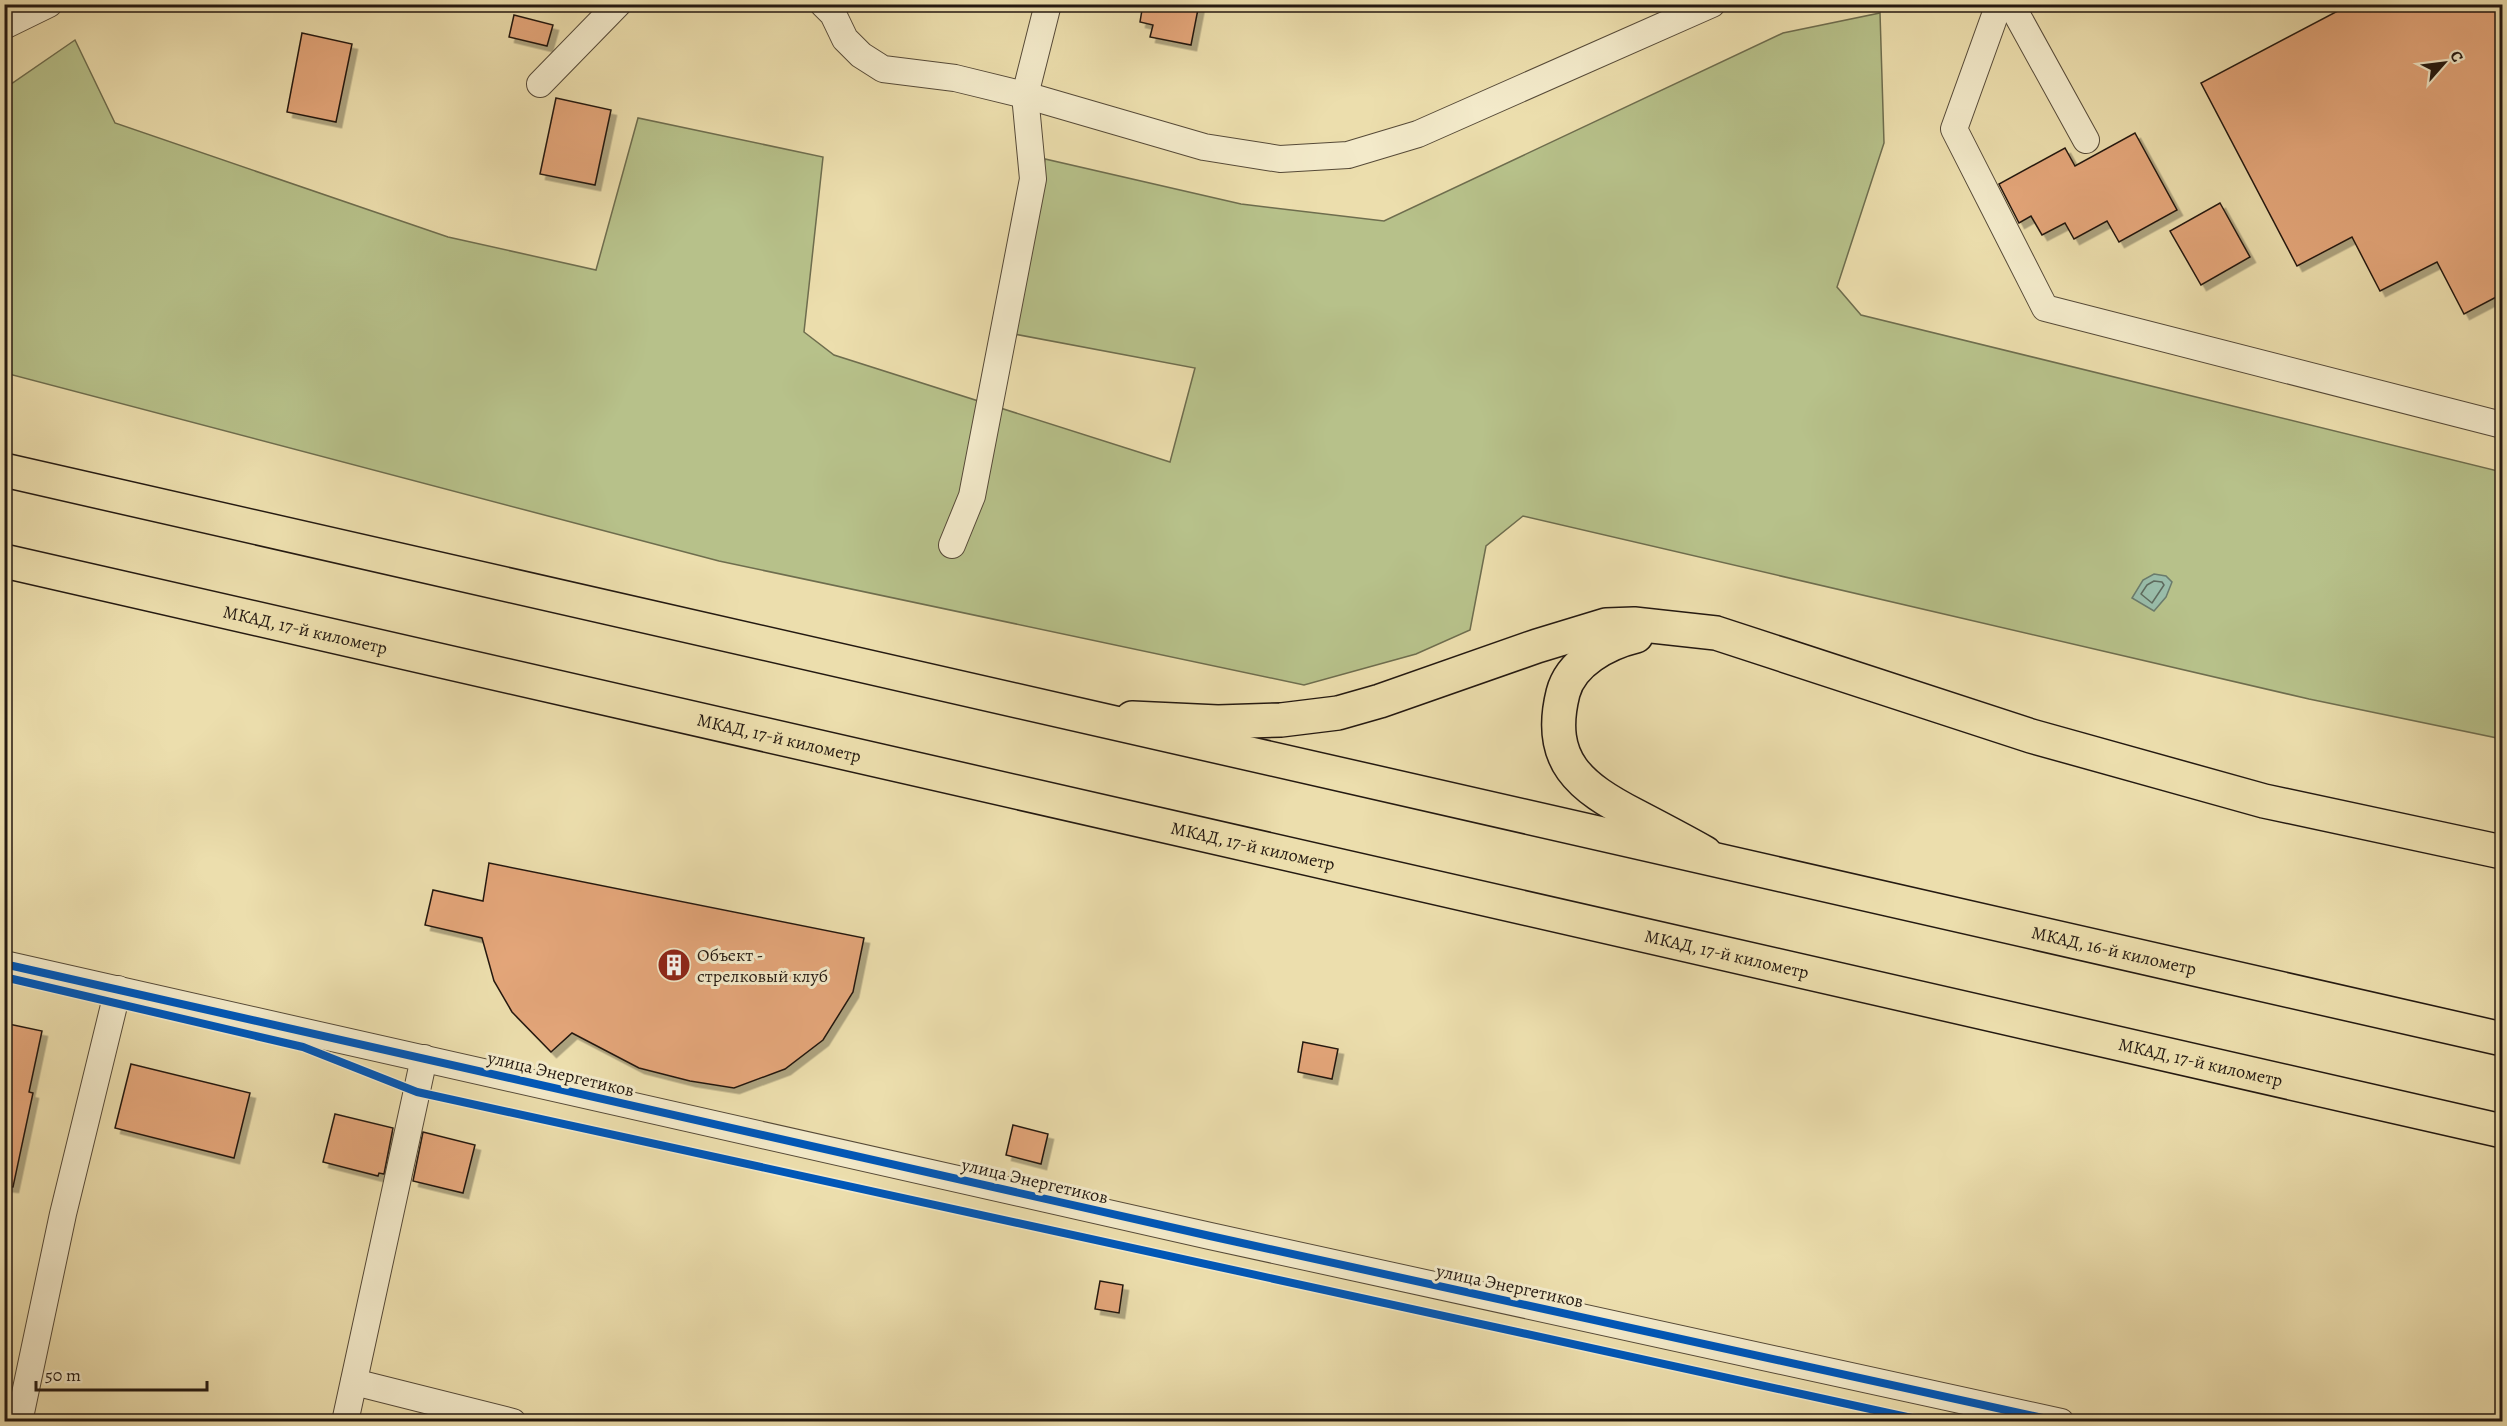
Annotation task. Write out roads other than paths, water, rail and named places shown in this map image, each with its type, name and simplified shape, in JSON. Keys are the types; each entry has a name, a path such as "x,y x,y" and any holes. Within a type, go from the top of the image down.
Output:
{"main road":[{"path":"4,470 1726,863"},
{"name":"МКАД, 17-й километр","path":"4,561 2502,1131"},
{"path":"1083,716 1218,722 1281,720 1338,713 1606,625 1634,624 1716,633 2031,736 2264,801 2502,852"},
{"path":"1668,628 1599,649 1581,665 1566,684 1558,715 1560,740 1568,765 1600,798 1726,863"},
{"name":"МКАД, 16-й километр","path":"1726,863 2502,1039"}],"street":[{"path":"4,26 49,4"},
{"path":"540,84 618,4"},
{"path":"952,545 972,496 1033,179 1025,95 1047,4"},
{"path":"830,8 845,39 861,56 882,69 955,78 1025,95 1204,147 1280,159 1348,155 1418,134 1712,4"},
{"path":"1999,4 1954,129 2045,308 2502,425"},
{"path":"2010,4 2086,140"},
{"name":"улица Энергетиков","path":"4,963 1210,1236 2061,1422"},
{"path":"19,1422 63,1214 118,989"},
{"path":"345,1422 424,1058"},
{"path":"354,1382 513,1422"}],"water":[{"path":"2154,574 2166,576 2172,582 2166,597 2154,611 2132,598 2143,580"}],"place":[{"name":"Объект - стрелковый клуб","path":"674,965"}]}
